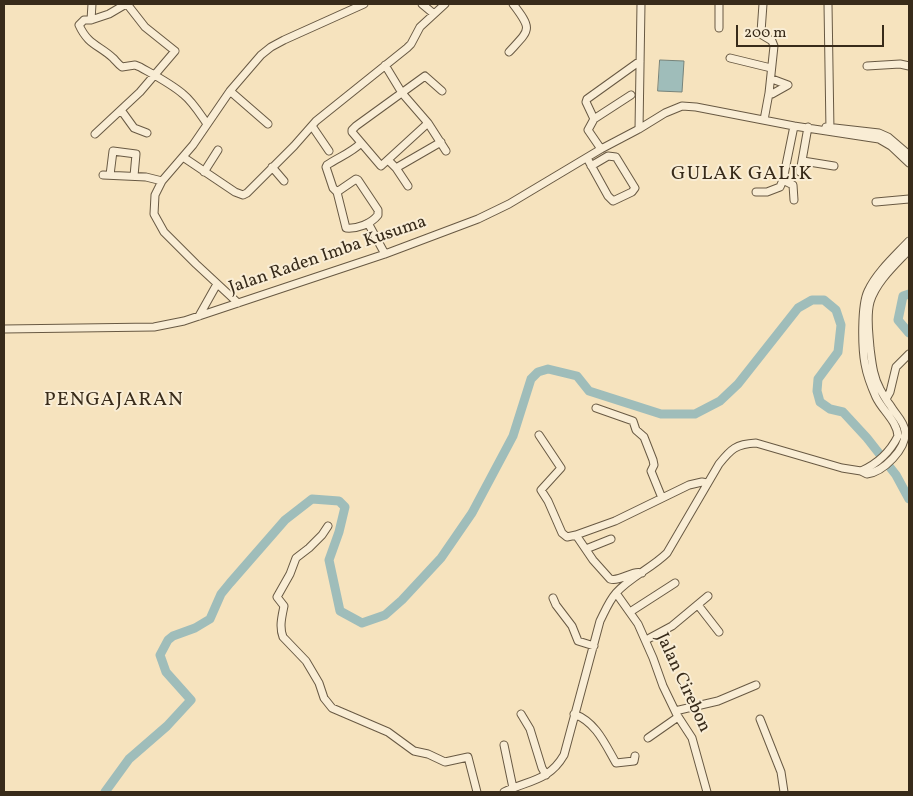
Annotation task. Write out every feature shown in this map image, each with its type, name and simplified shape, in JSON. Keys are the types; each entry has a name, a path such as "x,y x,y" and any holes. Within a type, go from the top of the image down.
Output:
{"street":[{"path":"91,20 92,4"},
{"path":"95,134 155,75 174,51 145,28 127,4 108,14 91,20 84,20 79,25 88,40 122,67 135,65 155,75 183,94 195,106 208,124"},
{"path":"238,303 173,242 156,220 153,206 155,195 162,181 208,124 230,91 261,55 271,47 364,4"},
{"path":"422,4 434,14"},
{"path":"183,157 235,192 243,195 329,109 411,44 420,27 445,4"},
{"path":"509,52 528,28 525,19 513,4"},
{"path":"639,130 641,4"},
{"path":"718,28 719,4"},
{"path":"763,4 761,32 762,35 772,41 774,46 770,94 764,120"},
{"path":"828,4 829,129"},
{"path":"730,58 771,68"},
{"path":"594,119 586,105 587,99 640,61"},
{"path":"867,66 900,64 909,66"},
{"path":"385,65 402,93 428,123 446,151"},
{"path":"428,123 382,166 352,132 352,130 425,76 428,76 442,90"},
{"path":"770,94 788,85 772,79"},
{"path":"230,91 268,124"},
{"path":"601,148 588,130 594,119 631,95"},
{"name":"Jalan Raden Imba Kusuma","path":"4,329 154,327 166,326 199,316 385,254 478,218 510,204 601,148 639,130 675,108 696,107 794,126 829,129 889,142"},
{"path":"121,110 134,128 147,133"},
{"path":"640,114 647,118 658,117"},
{"path":"312,126 329,151"},
{"path":"756,192 774,190 780,187 794,126"},
{"path":"800,172 808,127"},
{"path":"396,168 441,142"},
{"path":"889,142 909,155"},
{"path":"889,142 909,163"},
{"path":"337,192 352,181 358,180 378,210 378,215 368,223 353,228 346,228 337,192 326,167 327,164 350,153 361,143"},
{"path":"204,172 218,150"},
{"path":"134,176 136,154 113,151 107,175 134,176 146,176 162,181"},
{"path":"587,158 591,166 608,196 613,201 632,192 634,188 618,160 612,156 608,156 591,166"},
{"path":"388,160 408,186"},
{"path":"803,161 834,166"},
{"path":"272,167 284,181"},
{"path":"783,180 793,186 794,200"},
{"path":"876,202 909,198"},
{"path":"368,223 385,254"},
{"path":"504,792 546,776 554,769 564,755 600,621 608,604 625,584 643,573 667,553 707,484 727,454 735,447 756,443 869,474 882,468 893,452 898,430 876,398 867,374 864,352 863,307 869,289 888,262 909,241"},
{"path":"861,471 903,445 905,431 900,419 876,380 873,370 869,330 870,303 873,294 909,250"},
{"path":"199,316 217,284"},
{"path":"886,399 890,392 896,367 909,354"},
{"path":"596,408 633,421 636,430 644,437 653,460 654,465 651,471 662,498"},
{"path":"539,435 561,468 541,488 541,491 548,501 562,533 566,537 615,521 689,485 702,482 707,484"},
{"path":"328,526 310,548 296,558 290,574 277,597 284,606 281,621 283,637 306,661 320,683 324,698 332,708 388,732 414,751 428,754 444,762 468,757 478,792"},
{"path":"576,535 593,560 612,580 632,573 643,573"},
{"path":"586,549 611,539"},
{"path":"630,612 675,583"},
{"name":"Jalan Cirebon","path":"616,593 630,612 646,640 663,686 692,738 707,792"},
{"path":"646,640 672,626 708,596"},
{"path":"553,598 572,626 578,641 594,646"},
{"path":"698,605 719,632"},
{"path":"648,738 677,714 718,701 756,685"},
{"path":"521,714 530,730 546,776"},
{"path":"574,714 599,733 617,764 634,761 635,756"},
{"path":"760,719 781,772 784,792"},
{"path":"504,745 513,788"}],"water":[{"path":"660,60 684,61 682,92 658,91"}],"waterway":[{"path":"909,294 903,296 898,320 909,333"},
{"path":"105,792 129,759 167,726 191,700 166,672 160,655 168,640 210,619 221,594 285,520 312,499 339,501 345,507 329,560 340,611 362,623 385,615 402,600 441,558 472,513 513,436 531,379 538,372 548,369 577,376 589,391 661,414 695,414 720,401 738,384 798,308 812,300 824,300 836,310 841,325 838,352 818,379 817,391 820,402 830,409 843,412 867,438 896,475 909,499"}],"district":[{"name":"GULAK GALIK","path":"742,175"},
{"name":"PENGAJARAN","path":"114,401"}]}
